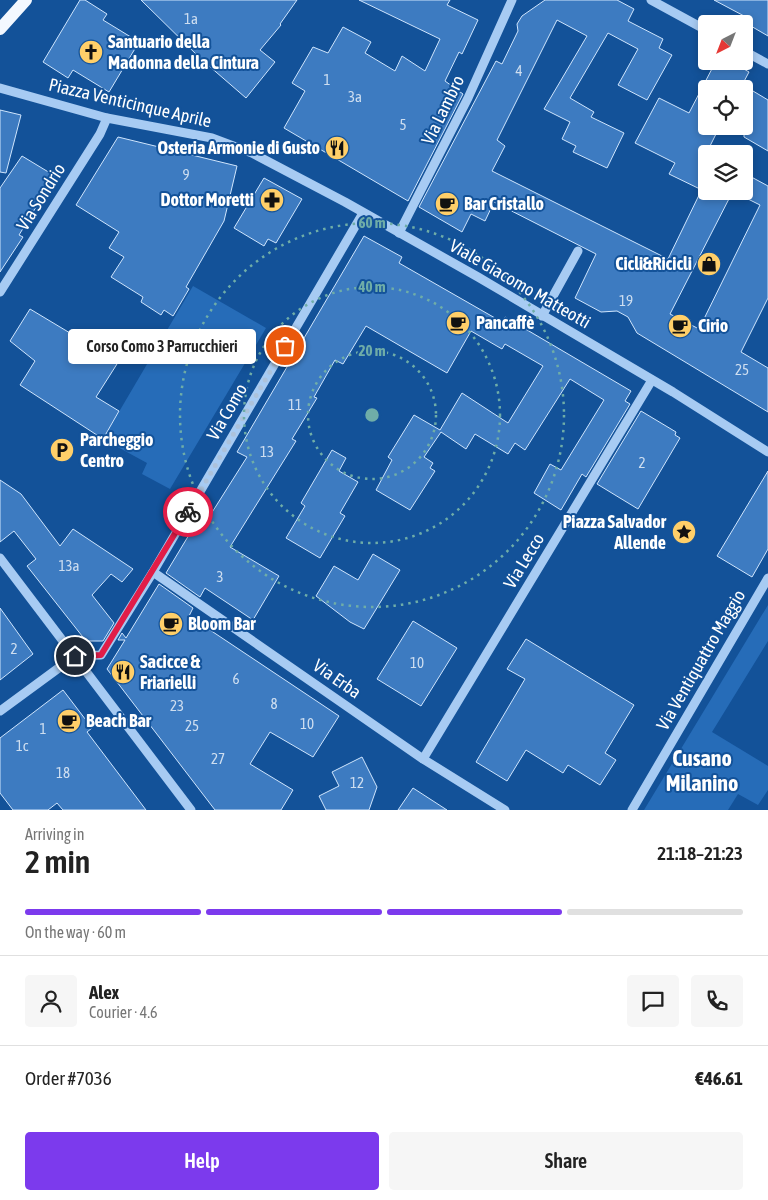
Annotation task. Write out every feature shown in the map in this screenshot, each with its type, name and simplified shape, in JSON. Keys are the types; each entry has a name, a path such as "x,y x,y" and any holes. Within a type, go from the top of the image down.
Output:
{"main road":[{"path":"0,29 26,0"}],"street":[{"name":"Via Lambro","path":"399,233 468,98 512,0"},
{"path":"651,0 698,26"},
{"path":"753,56 768,64"},
{"name":"Piazza Venticinque Aprile","path":"0,88 107,118 212,138 252,153"},
{"name":"Via Sondrio","path":"0,292 100,134 107,118"},
{"name":"Viale Giacomo Matteotti","path":"252,153 399,233 652,380 768,452"},
{"name":"Via Como","path":"75,656 101,655 153,572 363,213"},
{"path":"542,316 578,251"},
{"name":"Via Lecco","path":"423,758 652,380"},
{"path":"0,558 191,810"},
{"name":"Via Erba","path":"153,572 423,758 505,810"},
{"name":"Via Ventiquattro Maggio","path":"632,810 768,578"},
{"path":"0,711 75,656"}],"shaded area":[{"path":"193,286 266,328 170,489 142,474 147,463 103,439"},
{"path":"768,605 768,641 712,732 768,766 768,790 758,805 738,794 728,810 644,810"}],"building":[{"name":"Santuario della Madonna della Cintura","path":"80,0 85,0 107,14 103,20 139,42 109,92 73,70 68,78 43,62"},
{"path":"141,0 297,0 281,25 260,50 275,62 246,98 201,59"},
{"path":"359,0 450,0 447,5 478,20 462,54 459,52 445,81 463,94 408,201 284,128 305,91 292,83 313,47 328,53 343,27 371,42 365,53 395,71 402,56 425,71 440,39"},
{"path":"545,0 617,0 634,9 628,21 663,39 659,48 672,55 647,100 618,85 638,49 608,33 570,98 594,112 591,117 624,133 607,168 573,152 576,146 562,139 570,122 544,109 587,36 557,20 497,140 505,146 492,171 668,259 698,197 698,200 728,200 670,314 699,329 760,205 750,200 753,200 753,178 768,186 768,298 741,352 768,368 768,412 637,333 628,317 617,311 601,312 575,298 596,254 494,202 485,221 471,214 462,232 419,207 496,61 502,64 518,31 517,24 522,16"},
{"path":"714,0 768,0 768,36 753,27 753,15 742,15"},
{"path":"711,70 746,70 749,72 745,80 706,80"},
{"path":"753,91 768,100 768,151 744,137 744,135 753,135"},
{"path":"698,96 698,135 716,135 710,145 698,145 698,188 669,174 675,163 635,143 659,98 689,113"},
{"path":"0,110 21,115 6,173 0,172"},
{"path":"118,137 237,166 224,221 186,287 189,289 173,316 164,310 161,315 141,302 143,297 111,277 124,257 109,248 119,232 76,205"},
{"path":"22,156 55,176 19,235 23,237 0,272 0,188"},
{"path":"264,178 302,199 276,243 268,239 264,246 234,228"},
{"path":"364,236 402,257 399,263 502,322 505,317 631,391 625,401 630,404 586,477 582,474 561,510 534,493 550,464 561,470 604,400 570,379 525,450 515,443 508,454 475,434 466,449 441,432 424,457 433,463 430,468 435,471 410,510 376,490 392,460 388,457 414,415 440,430 462,393 508,423 543,366 505,344 502,349 471,331 447,373 366,326 343,364 335,360 314,397 317,398 292,439 296,441 230,547 279,576 253,620 205,588 200,597 166,573 204,510 211,514 247,457 237,452"},
{"path":"30,309 90,345 117,364 96,397 119,411 103,439 20,385 35,361 10,341"},
{"path":"641,411 676,432 675,435 680,438 638,509 597,484"},
{"path":"332,450 346,458 339,471 358,482 340,513 345,516 320,558 286,538 305,506 301,503"},
{"path":"768,471 768,549 752,577 717,556"},
{"path":"0,480 21,494 60,546 73,529 133,569 122,582 111,574 92,595 114,623 103,641 86,641 27,566 36,559 14,531 0,542"},
{"path":"373,554 400,570 364,629 350,622 316,596 334,566 358,580"},
{"path":"159,584 193,608 189,616 339,716 313,757 270,732 250,764 293,790 281,810 215,810 107,669 125,640 118,640 122,633 126,638"},
{"path":"0,608 33,654 0,680"},
{"path":"413,621 457,648 421,706 377,679"},
{"path":"526,639 634,705 605,753 616,760 600,785 568,765 563,773 526,750 507,781 476,762 525,679 507,669"},
{"path":"63,690 92,728 87,732 146,810 63,810 57,803 48,810 13,810 0,793 0,738"},
{"path":"362,757 377,787 369,810 326,810 319,796 339,786 332,772"},
{"path":"413,788 447,810 398,810"}],"way so far":[{"path":"188,512 285,346"}],"place":[{"name":"Santuario della Madonna della Cintura","path":"91,52"},
{"name":"Osteria Armonie di Gusto","path":"337,148"},
{"name":"Dottor Moretti","path":"272,200"},
{"name":"Bar Cristallo","path":"447,204"},
{"name":"Cicli&Ricicli","path":"709,264"},
{"name":"Pancaffè","path":"458,323"},
{"name":"Cirio","path":"680,326"},
{"name":"Corso Como 3 Parrucchieri","path":"285,346"},
{"name":"Parcheggio Centro","path":"62,450"},
{"name":"Piazza Salvador Allende","path":"684,532"},
{"name":"Bloom Bar","path":"171,624"},
{"name":"Sacicce & Friarielli","path":"123,672"},
{"name":"Beach Bar","path":"69,721"}],"district":[{"name":"Cusano Milanino","path":"702,770"}],"route":[{"path":"75,656 101,655 188,512"}]}
